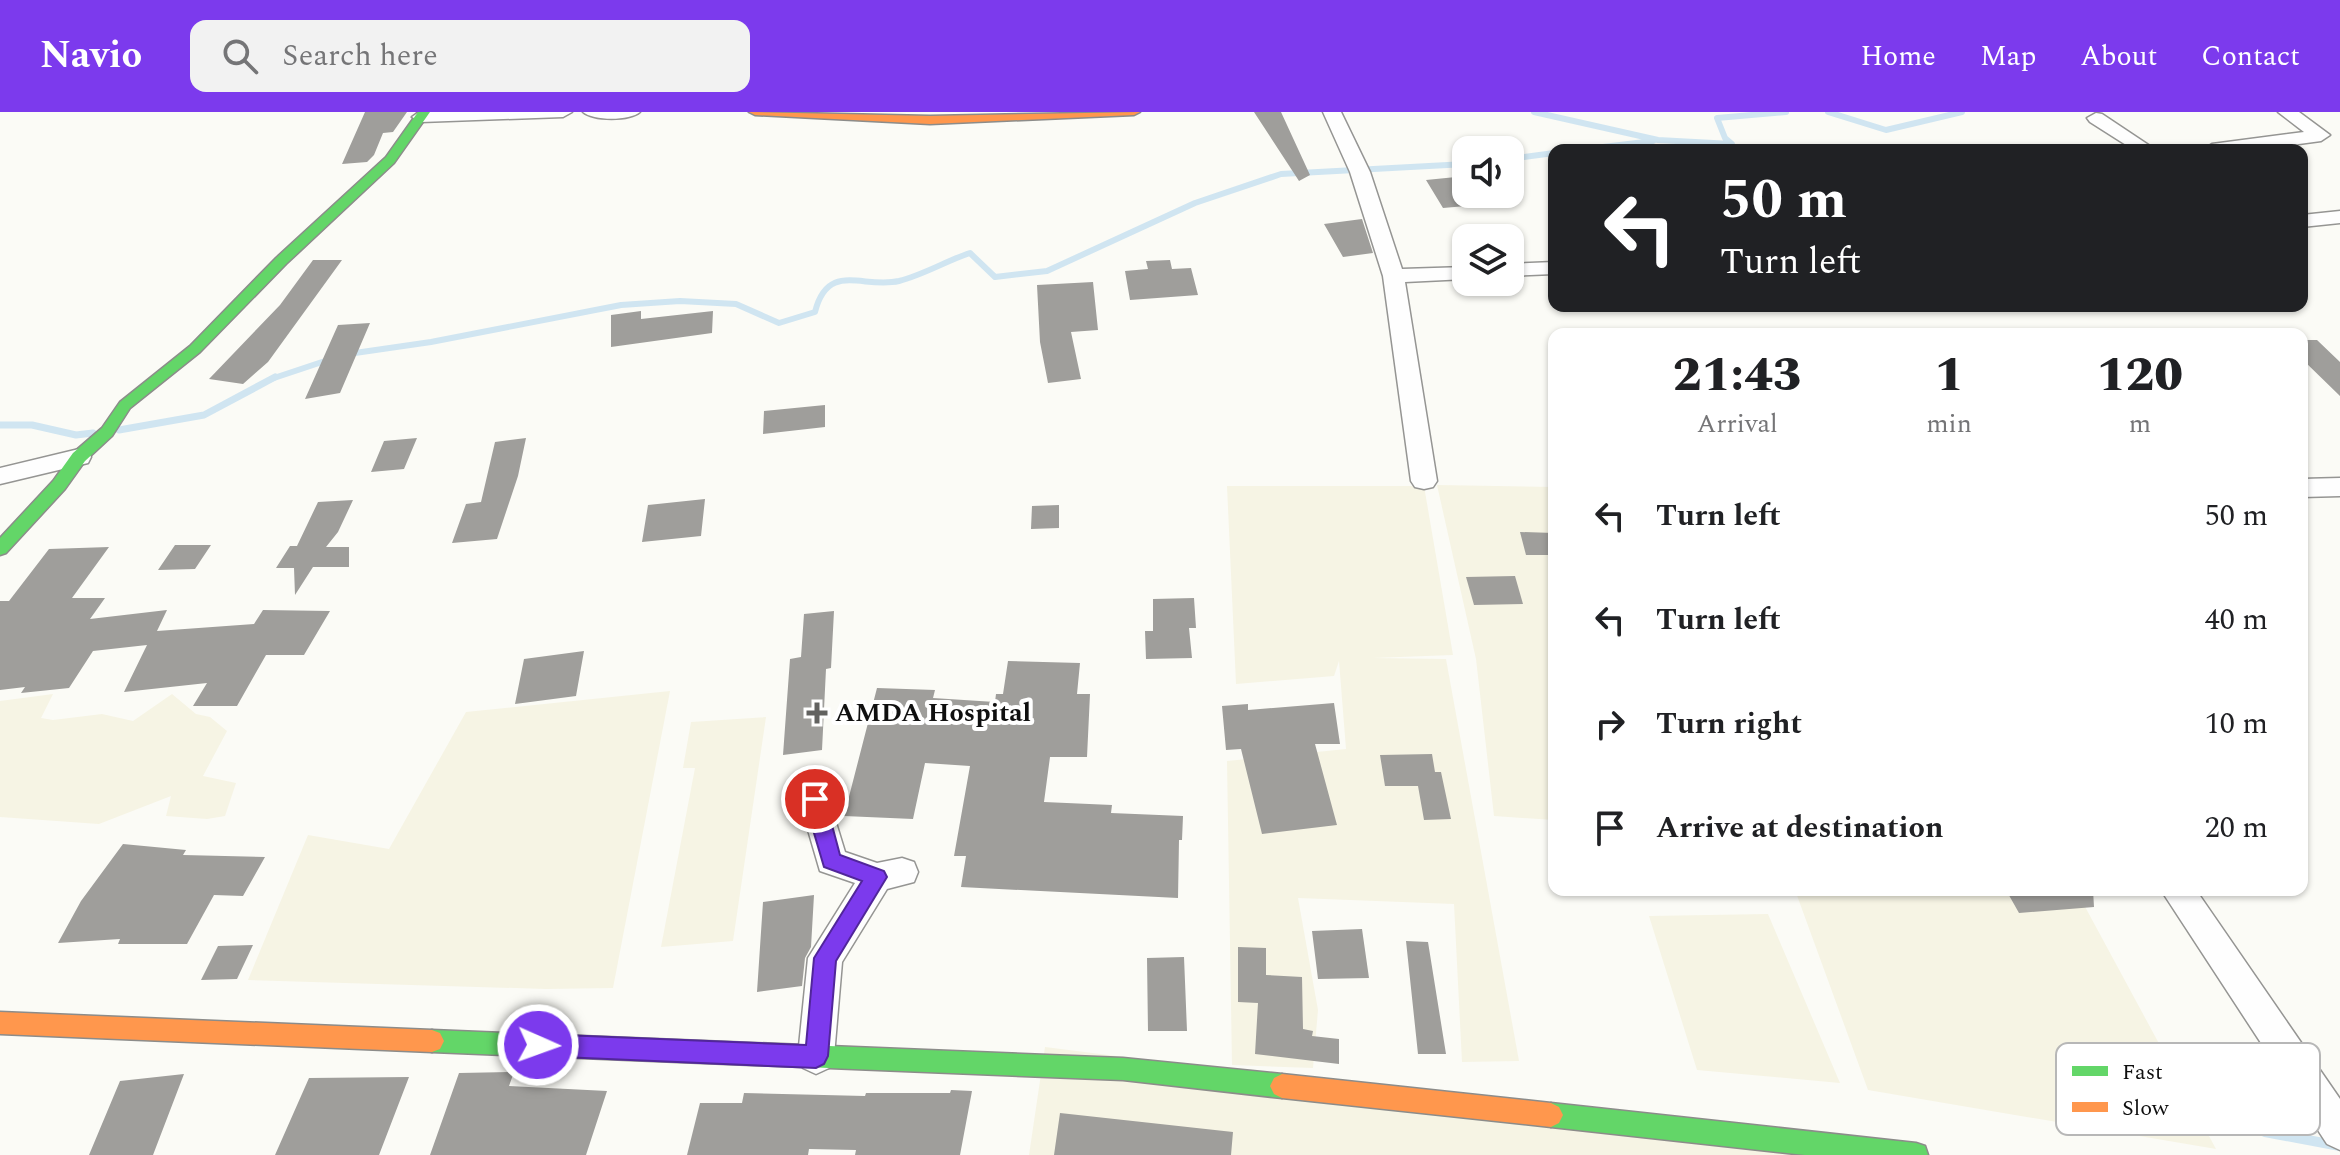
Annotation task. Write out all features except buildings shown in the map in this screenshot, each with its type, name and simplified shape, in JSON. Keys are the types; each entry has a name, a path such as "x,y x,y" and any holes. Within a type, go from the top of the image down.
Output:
{"street":[{"path":"0,549 59,485 79,457 107,432 125,405 195,349 281,261 390,160 423,114 563,112"},
{"path":"592,112 631,112"},
{"path":"755,112 930,120 1134,112"},
{"path":"1332,112 1360,172 1394,276 1424,481"},
{"path":"2256,144 2321,135 2287,112"},
{"path":"2096,118 2137,144"},
{"path":"2308,220 2340,217"},
{"path":"1524,269 1548,268"},
{"path":"1394,276 1452,274"},
{"path":"0,476 79,457"},
{"path":"2308,488 2340,487"},
{"path":"815,799 831,861 889,875 825,958 816,1056"},
{"path":"2181,896 2280,1043"},
{"path":"0,1023 1123,1069 1916,1155"},
{"path":"2320,1101 2340,1131"}],"shaded area":[{"path":"1437,485 1548,487 1548,820 1494,816 1476,659"},
{"path":"1227,486 1424,486 1453,655 1373,658 1446,659 1519,1061 1462,1062 1454,904 1298,898 1318,1010 1313,1068 1232,1065 1227,761 1346,749 1339,661 1334,676 1236,684"},
{"path":"670,691 613,988 546,989 248,980 308,835 389,849 466,712"},
{"path":"53,694 41,718 53,720 102,714 133,721 172,694 196,714 210,717 227,731 203,776 236,783 225,816 207,819 166,816 171,796 99,824 0,817 0,701"},
{"path":"766,717 733,941 661,947 695,768 683,768 691,722"},
{"path":"1797,896 2079,896 2159,1043 2056,1043 2056,1122 1868,1090"},
{"path":"1768,914 1840,1083 1697,1070 1649,916"},
{"path":"1045,1047 1896,1155 1029,1155"},
{"path":"2133,1135 2208,1135 2216,1149"}],"waterway":[{"path":"1534,112 1658,140 1732,144 1725,138 1717,118 1786,112"},
{"path":"1828,112 1886,130 1962,112"},
{"path":"1628,144 1653,141"},
{"path":"1524,157 1548,154"},
{"path":"348,354 431,342 621,305 680,301 736,304 779,323 815,312 821,296 838,282 899,281 970,253 995,277 1047,271 1195,203 1281,174 1452,165"},
{"path":"272,379 331,359"},
{"path":"119,430 204,415 272,379"},
{"path":"0,425 32,425 76,435 93,433"},
{"path":"2281,1135 2340,1146"}],"traffic: fast":[{"path":"0,549 59,485 79,457 107,432 125,405 195,349 281,261 390,160 424,112"},
{"path":"432,1041 1123,1069 1282,1086"},
{"path":"1551,1115 1916,1155"}],"traffic: slow":[{"path":"755,112 930,120 1134,112"},
{"path":"0,1023 432,1041"},
{"path":"1282,1086 1551,1115"}],"place":[{"name":"AMDA Hospital","path":"817,713"}],"route":[{"path":"538,1045 816,1056 825,958 877,877 831,861 815,799"}]}
